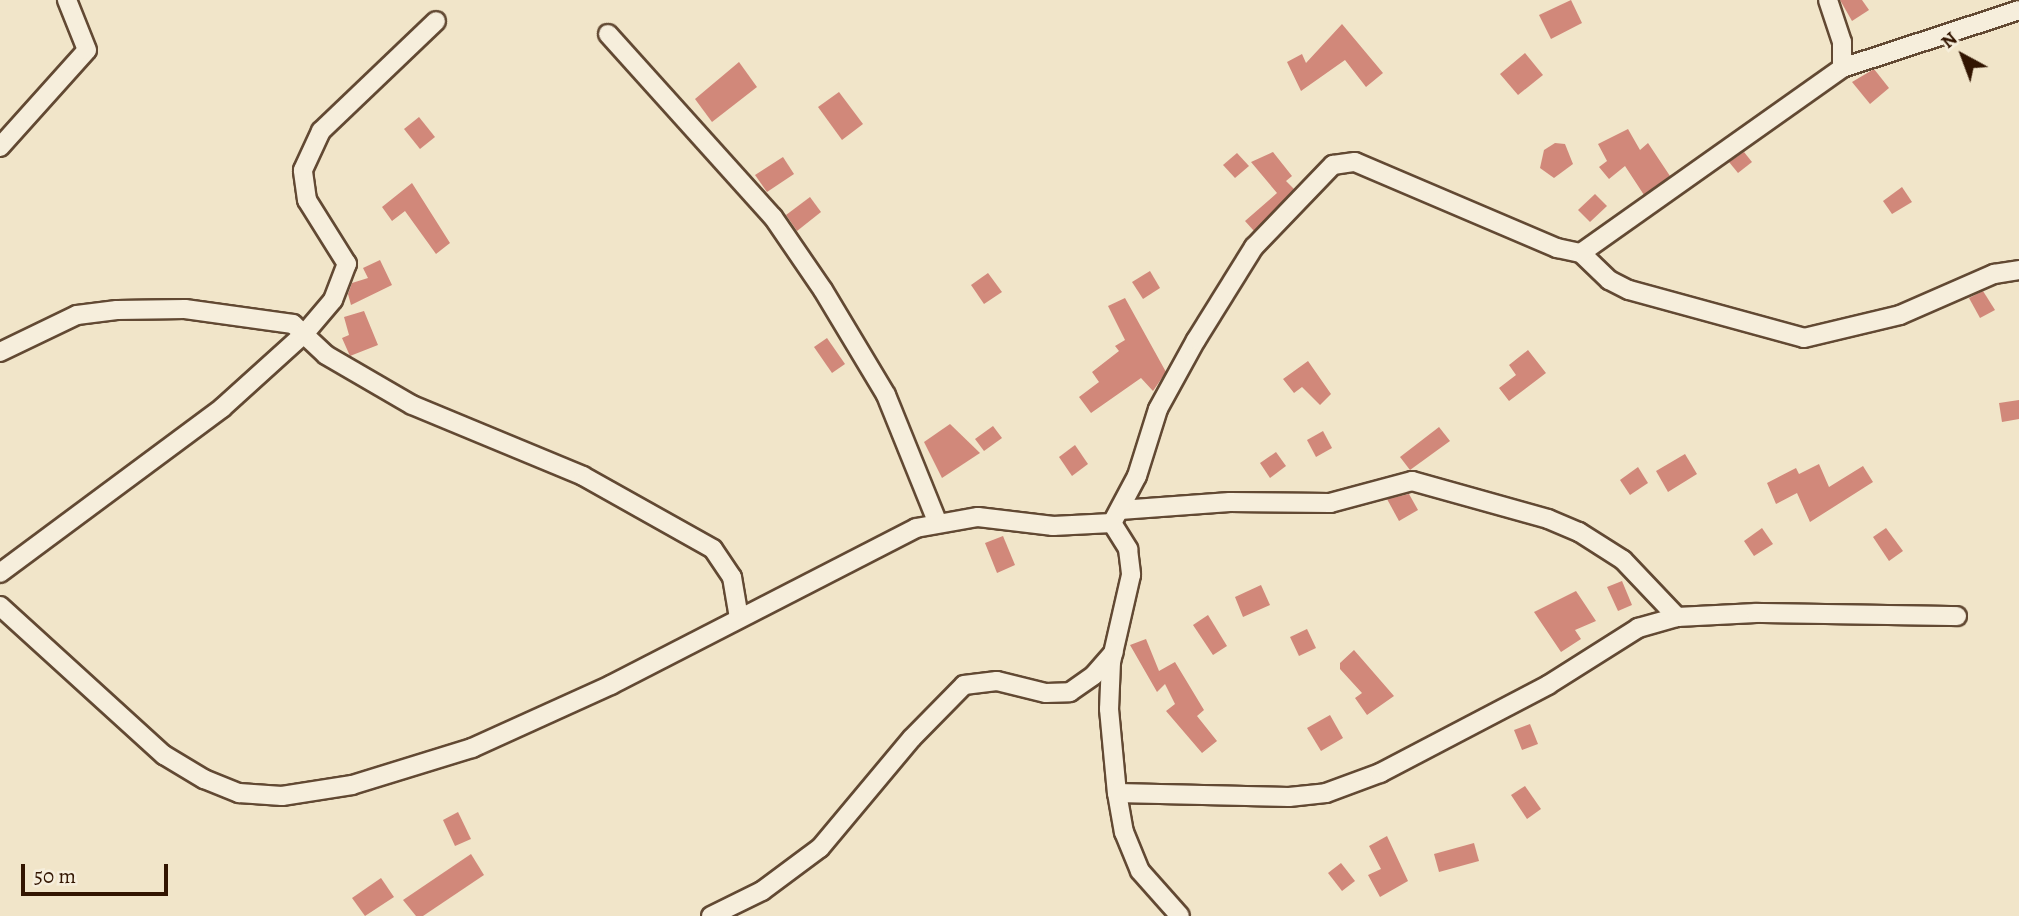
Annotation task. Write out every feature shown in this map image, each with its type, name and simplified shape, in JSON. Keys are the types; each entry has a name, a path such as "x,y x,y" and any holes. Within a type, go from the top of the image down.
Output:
{"street":[{"path":"0,147 87,50 67,0"},
{"path":"1828,0 1842,42 1842,68"},
{"path":"1581,253 1842,68 2019,10"},
{"path":"0,573 222,408 305,333 333,300 347,264 307,200 303,170 321,131 436,21"},
{"path":"608,34 773,217 822,290 886,395 937,521"},
{"path":"1180,916 1140,871 1124,832 1116,793 1109,709 1114,652 1131,575 1128,549 1116,516 1137,476 1158,409 1196,340 1254,247 1333,165 1355,162 1558,248 1581,253 1609,280 1629,290 1804,338 1900,315 1994,274 2019,270"},
{"path":"0,352 77,316 117,310 185,309 278,319 305,333 326,355 412,405 583,476 713,549 732,577 739,618"},
{"path":"0,606 164,755 239,793 282,796 352,785 472,748 611,685 816,576 937,521 978,517 1053,526 1230,502 1330,503 1412,481 1548,519 1579,532 1623,560 1677,617"},
{"path":"1116,793 1289,797 1326,793 1380,773 1548,685 1638,628 1677,617 1756,613 1957,616"},
{"path":"711,916 762,891 820,848 912,738 964,685 997,681 1046,694 1070,692 1114,652"}],"building":[{"path":"1571,0 1582,23 1551,39 1539,15"},
{"path":"1840,0 1862,0 1869,10 1852,21"},
{"path":"1342,24 1383,73 1366,87 1345,60 1301,91 1287,62 1302,54 1306,63"},
{"path":"1525,53 1543,75 1518,95 1500,74"},
{"path":"739,62 757,87 712,122 695,99"},
{"path":"1874,69 1889,88 1870,104 1852,82"},
{"path":"839,92 863,124 842,140 818,107"},
{"path":"419,117 435,137 420,149 404,129"},
{"path":"1628,129 1640,150 1648,143 1670,176 1644,195 1625,166 1609,179 1599,167 1607,161 1598,144"},
{"path":"1555,143 1565,144 1573,164 1554,178 1540,168 1544,150"},
{"path":"1273,152 1292,176 1286,181 1294,189 1254,231 1245,221 1277,193 1251,162"},
{"path":"1744,152 1752,162 1738,173 1729,162"},
{"path":"1237,153 1249,166 1235,178 1223,165"},
{"path":"783,157 794,174 767,192 755,175"},
{"path":"412,183 450,243 436,254 405,211 392,221 382,207"},
{"path":"1902,187 1912,202 1892,214 1883,201"},
{"path":"1595,194 1607,206 1590,222 1578,210"},
{"path":"810,197 821,212 797,231 786,215"},
{"path":"380,260 392,285 351,305 348,294 352,283 368,278 363,268"},
{"path":"1150,271 1160,288 1143,299 1132,282"},
{"path":"988,273 1002,292 984,304 971,285"},
{"path":"1983,291 1995,310 1980,318 1969,298"},
{"path":"1125,298 1166,372 1153,391 1141,378 1091,413 1079,397 1099,382 1092,372 1119,351 1115,346 1125,340 1108,306"},
{"path":"364,311 378,345 350,356 342,338 349,335 344,317"},
{"path":"827,338 845,364 832,373 814,347"},
{"path":"1528,350 1546,373 1509,401 1499,388 1516,375 1509,365"},
{"path":"1308,361 1331,394 1320,405 1302,387 1294,393 1283,379"},
{"path":"2019,400 2019,419 2002,422 1999,403"},
{"path":"950,424 980,453 942,478 924,442"},
{"path":"993,426 1002,438 984,451 975,439"},
{"path":"1439,427 1450,441 1410,470 1400,457"},
{"path":"1323,431 1332,448 1316,457 1307,440"},
{"path":"1075,445 1088,464 1072,476 1059,457"},
{"path":"1276,452 1286,466 1270,478 1260,463"},
{"path":"1685,454 1697,474 1668,492 1656,471"},
{"path":"1819,464 1829,487 1863,466 1873,482 1810,522 1797,493 1776,504 1767,483 1796,468 1799,474"},
{"path":"1638,467 1648,483 1630,495 1620,480"},
{"path":"1409,494 1418,510 1399,521 1387,499"},
{"path":"1762,528 1773,544 1754,556 1744,541"},
{"path":"1886,528 1903,551 1889,561 1873,537"},
{"path":"1003,536 1015,565 997,573 985,543"},
{"path":"1622,581 1632,605 1618,611 1607,587"},
{"path":"1261,585 1270,605 1243,617 1235,597"},
{"path":"1576,591 1596,621 1575,630 1581,639 1561,652 1534,612"},
{"path":"1208,615 1227,646 1213,655 1193,625"},
{"path":"1307,629 1316,648 1299,656 1290,637"},
{"path":"1146,639 1159,671 1175,662 1204,710 1197,716 1217,741 1202,753 1166,711 1175,704 1165,684 1157,692 1130,645"},
{"path":"1354,650 1394,696 1367,715 1355,698 1362,693 1340,669 1340,663"},
{"path":"1330,715 1343,738 1321,751 1307,728"},
{"path":"1530,724 1538,744 1522,750 1514,730"},
{"path":"1525,786 1541,809 1527,819 1511,795"},
{"path":"458,812 471,839 455,846 443,820"},
{"path":"1387,836 1408,881 1380,897 1368,875 1381,869 1369,846"},
{"path":"1474,843 1479,861 1439,872 1434,854"},
{"path":"471,854 484,875 423,916 416,916 403,900"},
{"path":"1341,863 1355,881 1342,891 1328,873"},
{"path":"381,878 394,897 365,916 352,898"}]}
